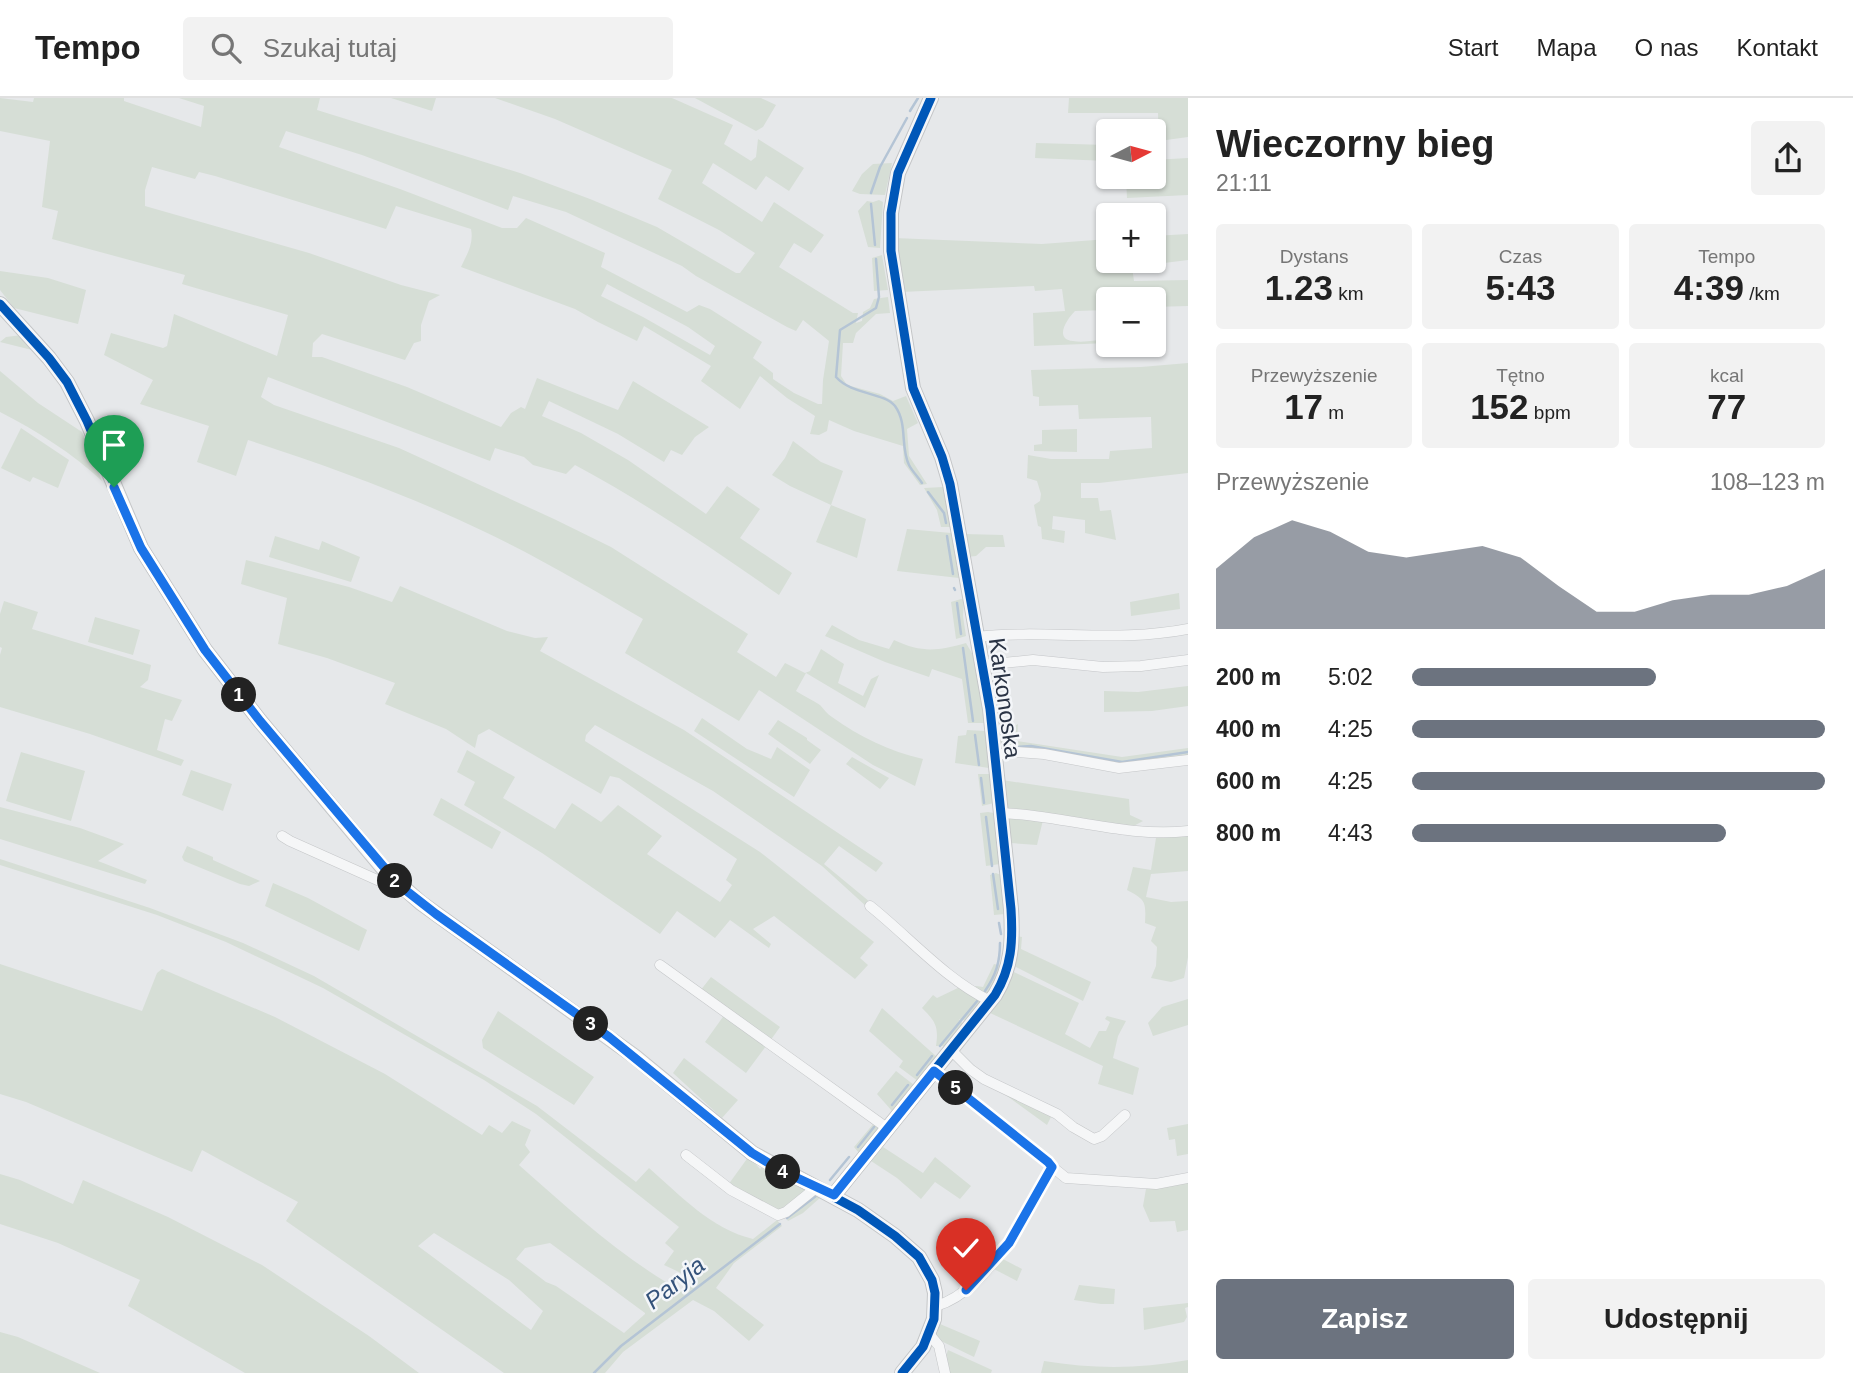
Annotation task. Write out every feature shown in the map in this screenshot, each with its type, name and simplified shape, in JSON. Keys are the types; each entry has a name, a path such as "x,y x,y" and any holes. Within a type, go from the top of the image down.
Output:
{"street":[{"name":"Karkonoska","path":"834,1195 990,1001 1007,971 1012,942 995,755 950,484 942,457 913,388 893,274 890,233 893,195 902,158 930,98"},
{"path":"0,304 67,382 87,421 141,548 205,650 260,721 395,881 436,914 609,1037 752,1153 780,1170 834,1195 895,1236 919,1256 932,1280 936,1306 930,1335 902,1373"},
{"name":"Karkonoska","path":"977,637 1136,636 1188,629"},
{"name":"Karkonoska","path":"982,665 1033,660 1132,667 1188,660"},
{"name":"Karkonoska","path":"995,755 1017,752 1044,754 1119,768 1188,760"},
{"path":"1001,813 1069,820 1153,834 1188,831"},
{"path":"282,836 384,883 395,881"},
{"path":"870,906 951,975 990,1001"},
{"path":"660,965 887,1128"},
{"path":"951,1050 977,1074 1057,1114 1094,1139 1102,1136 1125,1115"},
{"path":"934,1071 1066,1178 1156,1184 1188,1178"},
{"path":"685,1155 731,1190 778,1215 786,1212 817,1187"},
{"path":"936,1306 952,1300 966,1290 1001,1254 1052,1167"},
{"path":"930,1335 939,1346 945,1373"}],"shaded area":[{"path":"0,98 33,102 34,98 124,98 124,101 201,127 204,106 179,98 320,98 317,110 520,173 590,199 657,227 736,273 740,273 755,253 719,230 658,199 672,170 555,119 495,98 672,98 733,125 724,144 751,161 756,157 758,139 804,168 789,191 766,176 756,190 713,163 702,183 762,222 774,202 824,235 811,253 794,243 779,267 853,313 858,313 856,323 862,321 863,312 870,308 874,299 888,297 890,313 876,314 856,333 853,343 843,343 841,376 847,385 880,394 893,401 906,396 918,423 907,429 909,456 927,484 920,485 904,463 903,446 829,420 827,431 819,435 810,434 815,416 760,376 740,409 701,381 711,366 644,326 637,341 575,309 461,267 471,244 471,229 396,206 386,229 215,176 199,172 195,179 152,167 145,190 145,206 309,253 401,285 440,295 429,301 421,325 421,341 414,343 405,360 322,334 313,343 312,357 322,357 407,387 501,427 511,413 521,407 525,409 537,378 618,410 633,381 709,427 695,437 682,455 671,450 664,462 618,434 549,401 542,416 581,433 628,460 706,514 727,486 760,509 740,538 792,573 779,595 653,511 575,465 566,474 533,465 524,457 495,448 490,461 268,377 261,397 274,405 399,448 611,547 748,634 737,652 776,677 785,663 805,673 810,671 821,649 844,664 838,683 863,696 871,679 879,675 865,708 806,673 796,691 864,737 898,752 923,759 915,786 873,765 759,690 739,721 625,653 643,619 544,562 455,518 367,482 248,440 236,476 197,462 209,426 140,404 153,380 104,355 111,333 163,348 167,346 174,314 277,356 288,315 182,284 185,275 52,239 58,211 42,207 50,141 0,131","holes":["286,131 362,155 508,210 513,196 566,212 682,266 787,327 796,331 803,320 829,341 822,404 794,393 773,379 773,373 753,358 762,342 710,309 699,305 687,312 601,267 605,253 526,218 517,228 502,228 279,147","607,284 688,327 715,346 710,355 601,296"]},
{"path":"391,98 436,98 432,111"},
{"path":"695,98 761,98 776,105 763,127 756,131"},
{"path":"1069,98 1188,98 1188,137 1166,140 1166,119 1158,119 1158,113 1068,113"},
{"path":"1036,143 1096,145 1096,161 1035,158"},
{"path":"1188,158 1188,195 1127,198 1127,189 1166,189 1166,159"},
{"path":"892,163 885,195 852,191 862,174 873,164"},
{"path":"867,201 883,202 880,248 868,247 858,211"},
{"path":"1188,234 1188,260 1166,263 1166,235"},
{"path":"894,238 1042,244 1096,240 1096,273 1133,273 1134,281 1188,280 1188,306 1166,307 1166,287 1096,287 1096,310 1075,311 1063,332 1067,339 1096,341 1096,343 1034,346 1033,313 1065,311 1062,289 1035,291 1034,286 901,292"},
{"path":"882,255 888,290 874,291 872,258"},
{"path":"0,271 48,278 86,290 78,324 14,308 0,290"},
{"path":"22,335 34,347 32,350 0,342 6,337"},
{"path":"1188,363 1188,473 1081,483 1081,498 1098,498 1100,511 1111,510 1116,540 1085,533 1085,520 1053,516 1052,529 1065,531 1064,543 1042,539 1034,505 1040,501 1041,494 1037,481 1027,478 1028,455 1051,459 1109,459 1110,451 1152,448 1151,417 1079,419 1078,405 1039,406 1039,397 1033,396 1031,370"},
{"path":"0,371 38,403 82,432 102,481 54,443 0,412"},
{"path":"21,428 69,460 58,488 33,477 30,482 1,468"},
{"path":"1077,429 1077,452 1034,451 1034,445 1042,444 1042,430"},
{"path":"793,441 821,462 843,471 831,505 772,475 785,458"},
{"path":"943,487 951,527 941,527 937,510 924,488"},
{"path":"831,505 866,519 857,558 816,542"},
{"path":"907,529 951,533 959,578 897,571"},
{"path":"964,534 1003,535 1005,547 986,547 976,556 967,557"},
{"path":"275,536 319,550 322,541 360,557 351,582 269,557"},
{"path":"246,560 349,587 392,602 400,586 507,631 535,638 548,637 540,651 684,730 883,863 876,872 839,846 824,864 870,902 867,907 822,866 713,791 595,725 586,735 585,741 760,852 874,942 860,958 868,965 855,979 774,916 753,929 771,944 769,948 730,920 715,938 677,911 660,934 542,853 464,805 475,782 457,772 467,750 515,777 503,798 555,829 572,803 601,822 618,805 662,836 647,854 720,902 732,885 726,880 737,859 619,778 610,776 601,794 489,729 478,735 475,748 446,729 385,704 395,683 327,658 278,644 287,598 241,584"},
{"path":"1179,593 1180,609 1131,616 1130,602"},
{"path":"964,600 966,636 956,639 951,602"},
{"path":"4,601 38,612 32,629 151,665 148,680 140,687 182,700 172,721 165,719 157,750 184,760 181,766 90,734 0,707 0,614"},
{"path":"95,617 140,630 133,655 88,642"},
{"path":"832,625 859,640 889,649 894,640 913,647 930,649 966,643 973,655 985,723 968,723 962,679 932,669 929,677 885,662 825,636"},
{"path":"1188,686 1188,706 1152,711 1104,712 1104,691 1138,692"},
{"path":"702,718 747,749 771,759 777,747 810,770 794,797 694,731"},
{"path":"778,720 821,750 810,764 768,734"},
{"path":"1018,724 1017,741 1122,757 1188,748 1188,757 1122,766 1002,751 997,737"},
{"path":"967,730 985,731 989,768 955,763 958,736 966,735"},
{"path":"21,752 85,771 71,821 6,801"},
{"path":"852,757 889,778 880,789 846,764"},
{"path":"191,770 232,784 223,811 182,795"},
{"path":"978,774 990,774 994,803 982,806"},
{"path":"1002,780 1129,799 1130,815 1143,821 1128,829 1005,810"},
{"path":"441,798 501,832 492,849 433,815"},
{"path":"0,807 80,828 124,844 98,861 147,880 145,884 0,839"},
{"path":"980,813 994,813 1000,864 986,866"},
{"path":"1009,816 1043,820 1037,845 1010,843 1006,820"},
{"path":"1188,836 1188,871 1151,874 1146,897 1171,902 1188,901 1188,957 1184,978 1171,982 1151,978 1156,966 1157,947 1151,941 1156,927 1145,923 1144,902 1127,890 1133,867 1151,870 1156,838"},
{"path":"187,846 260,881 249,886 240,884 184,861 182,857"},
{"path":"0,859 150,908 243,943 314,976 537,1106 636,1182 649,1168 710,1219 753,1239 777,1220 782,1226 734,1263 716,1288 764,1325 749,1341 714,1311 693,1300 623,1352 605,1373 504,1373 286,1221 298,1202 202,1150 192,1172 26,1102 0,1094 0,964 142,1011 157,973 162,969 275,1017 385,1074 482,1135 489,1125 502,1133 512,1121 531,1130 525,1145 530,1152 519,1165 597,1232 659,1278 681,1291 697,1283 696,1280 664,1265 674,1251 665,1243 679,1227 536,1114 484,1080 323,988 226,942 157,915 0,865","holes":["434,1233 509,1280 543,1311 531,1330 418,1246","550,1243 645,1313 645,1314 624,1333 516,1259 525,1248"]},
{"path":"990,875 1001,875 1005,914 994,915"},
{"path":"273,883 308,898 367,930 359,951 265,906"},
{"path":"1016,936 1022,937 1021,949 1091,982 1083,1001 1014,966"},
{"path":"994,964 1002,966 986,996 972,989 976,986 983,987"},
{"path":"1014,972 1079,1003 1065,1034 1090,1048 1099,1031 1106,1031 1110,1022 1105,1019 1107,1016 1126,1021 1118,1036 1113,1058 1139,1068 1133,1095 1098,1084 1103,1066 988,1012 1001,997"},
{"path":"711,977 780,1027 770,1041 700,991"},
{"path":"962,986 983,1000 967,1021 959,1019 963,1024 946,1046 936,1046 935,1024 922,1008 933,995 937,998"},
{"path":"1188,999 1188,1025 1153,1036 1148,1023 1162,1007"},
{"path":"882,1008 937,1057 918,1081 899,1067 903,1061 869,1031"},
{"path":"498,1011 594,1077 574,1105 483,1048 482,1040"},
{"path":"725,1014 766,1046 746,1073 705,1042"},
{"path":"684,1058 738,1100 722,1118 673,1073"},
{"path":"896,1071 914,1085 892,1111 877,1094"},
{"path":"1003,1093 1052,1115 1047,1125"},
{"path":"874,1123 879,1128 859,1153 854,1147"},
{"path":"1188,1124 1188,1154 1177,1156 1175,1139 1169,1140 1167,1128"},
{"path":"883,1147 923,1173 935,1157 971,1186 960,1199 935,1182 921,1199 897,1178 871,1161"},
{"path":"749,1156 760,1169 762,1167 806,1187 804,1191 794,1202 776,1212 728,1185"},
{"path":"0,1174 73,1204 83,1180 168,1217 262,1265 369,1336 419,1373 245,1373 128,1306 140,1280 58,1243 0,1224"},
{"path":"1188,1181 1188,1230 1177,1232 1175,1221 1150,1222 1143,1206 1146,1189"},
{"path":"815,1193 821,1197 803,1213 788,1221 785,1217"},
{"path":"1001,1258 1022,1269 1017,1281 992,1268"},
{"path":"1079,1285 1115,1289 1114,1304 1074,1300"},
{"path":"1188,1303 1184,1322 1144,1330 1143,1308"},
{"path":"940,1324 980,1341 974,1357 939,1340 936,1337"},
{"path":"0,1332 18,1337 100,1373 0,1373"},
{"path":"948,1350 992,1370 991,1373 949,1373 946,1356"},
{"path":"1188,1360 1188,1373 1041,1373 1044,1361 1116,1367"}],"waterway":[{"name":"Paryja","path":"910,111 918,98"},
{"name":"Paryja","path":"871,193 880,167 907,118"},
{"name":"Paryja","path":"871,204 875,245"},
{"name":"Paryja","path":"876,259 879,297 876,308 840,330 836,377 850,387 883,398 895,406 901,420 906,458 922,483"},
{"name":"Paryja","path":"928,492 944,513 946,523"},
{"name":"Paryja","path":"947,536 953,574"},
{"name":"Paryja","path":"957,603 961,634"},
{"name":"Paryja","path":"963,648 973,721"},
{"name":"Paryja","path":"975,735 979,765"},
{"path":"1000,748 1031,746 1122,762 1188,752"},
{"name":"Paryja","path":"981,778 984,803"},
{"name":"Paryja","path":"986,817 992,866"},
{"name":"Paryja","path":"993,874 998,909"},
{"name":"Paryja","path":"999,923 1001,934"},
{"name":"Paryja","path":"985,991 997,968 1000,943"},
{"name":"Paryja","path":"940,1046 978,1000"},
{"name":"Paryja","path":"917,1075 932,1056"},
{"name":"Paryja","path":"892,1105 908,1085"},
{"name":"Paryja","path":"858,1147 874,1127"},
{"name":"Paryja","path":"830,1180 849,1157"},
{"name":"Paryja","path":"787,1218 816,1196"},
{"name":"Paryja","path":"594,1373 621,1346 780,1224"}],"cycle path":[{"path":"834,1195 995,995 1008,964 1012,932 990,709 950,484 942,457 913,388 891,251 891,213 898,173 931,98"},
{"path":"0,304 67,382 87,421 141,548 205,650 260,721 388,874 421,903 634,1056 752,1153 858,1210 919,1257 932,1280 935,1293 934,1319 923,1347 902,1373"}],"route":[{"path":"114,487 141,548 205,650 260,721 388,874 421,903 634,1056 752,1153 780,1170 834,1195 934,1071 1048,1162 1052,1167 1009,1243 966,1290"}]}
